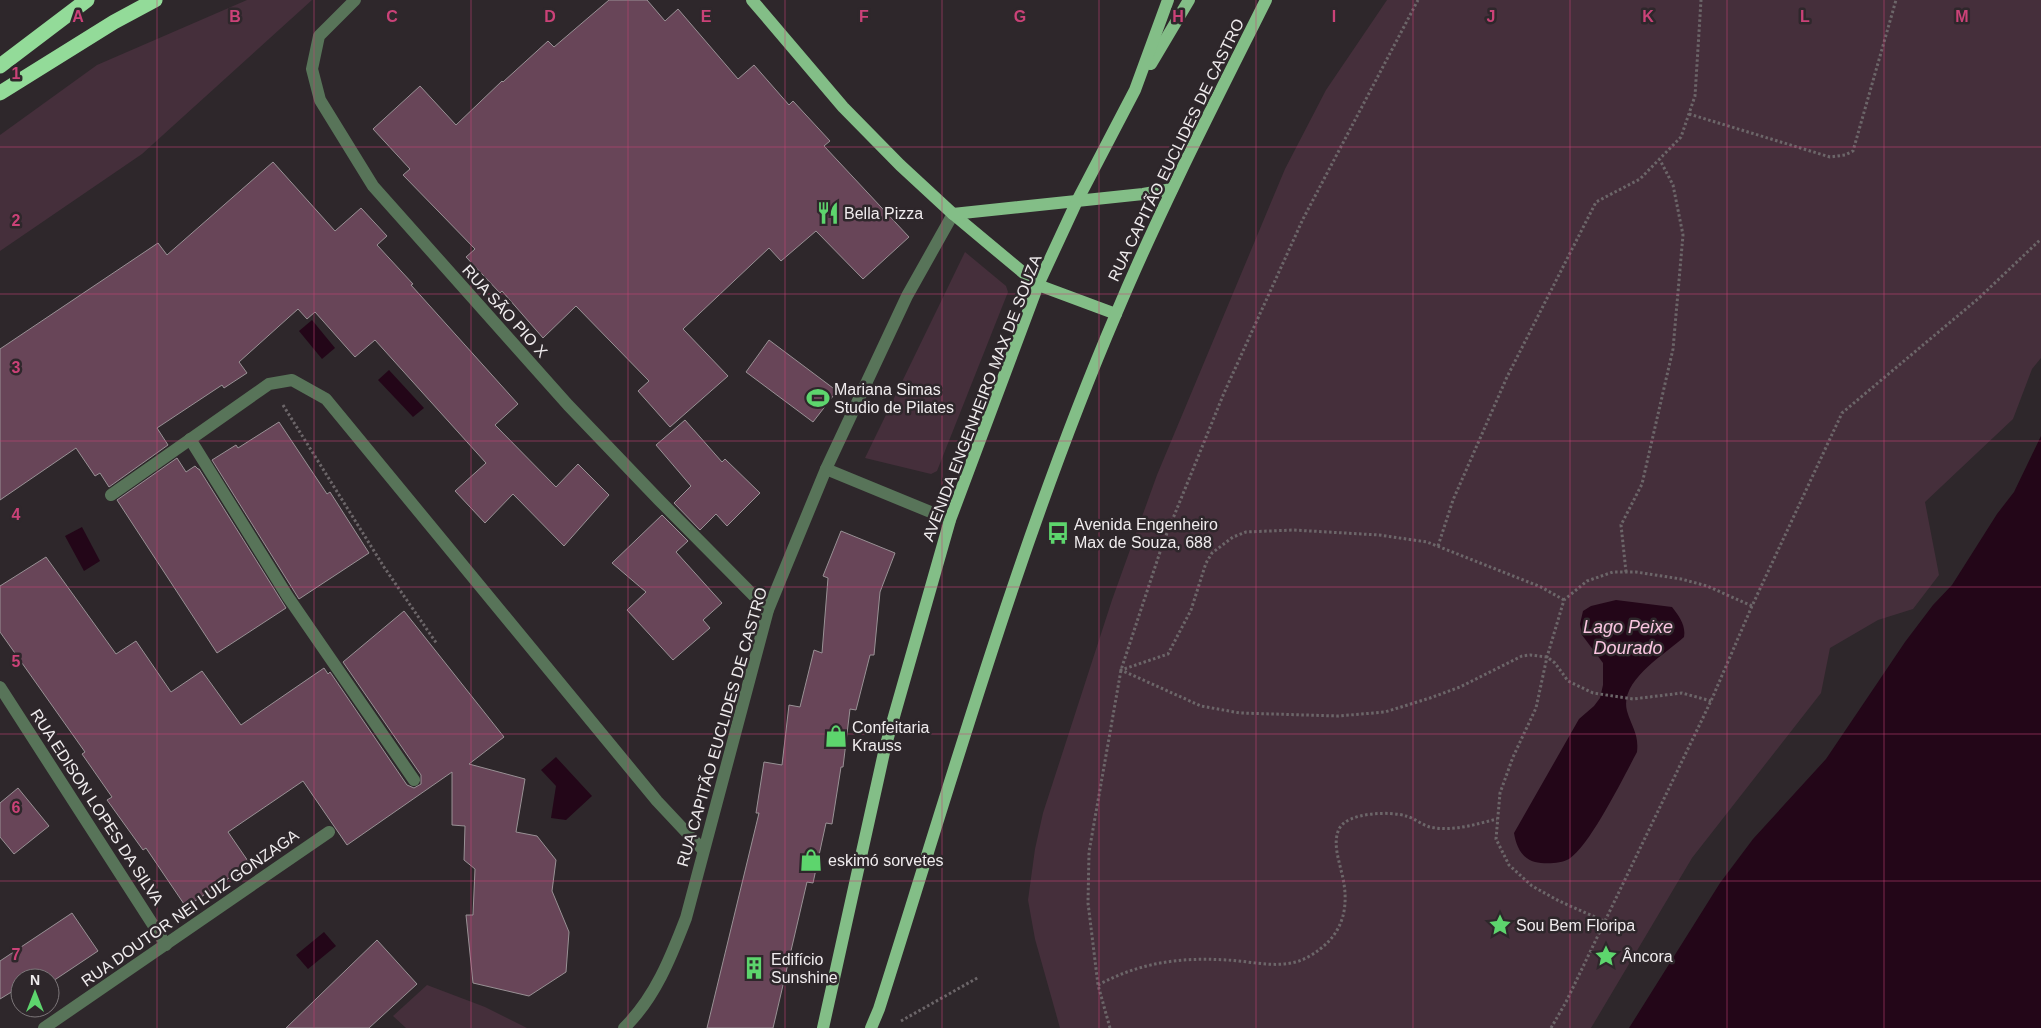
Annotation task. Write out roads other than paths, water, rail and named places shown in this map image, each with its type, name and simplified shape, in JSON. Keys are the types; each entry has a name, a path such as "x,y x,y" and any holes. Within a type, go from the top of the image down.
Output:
{"highway":[{"path":"0,66 87,0"},
{"path":"0,93 114,22 155,0"}],"main road":[{"path":"752,0 843,106 900,165 953,214 1038,285 1116,314 1058,460 1029,542 880,1009 871,1028"},
{"name":"AVENIDA ENGENHEIRO MAX DE SOUZA","path":"823,1028 885,748 950,520 1038,285 1077,201 1135,90 1168,0"},
{"path":"1135,90 1189,0"},
{"name":"RUA CAPITÃO EUCLIDES DE CASTRO","path":"1116,314 1172,189 1266,0"},
{"path":"953,214 1142,194 1172,189"}],"street":[{"name":"RUA SÃO PIO X","path":"355,0 319,36 312,69 320,100 373,186 568,405 768,610"},
{"name":"RUA CAPITÃO EUCLIDES DE CASTRO","path":"624,1028 637,1015 669,964 686,918 768,610 826,469 908,296 953,214"},
{"path":"111,495 269,384 292,380 326,399 657,801 703,850"},
{"path":"190,439 288,598 414,780"},
{"path":"826,469 950,520"},
{"name":"RUA EDISON LOPES DA SILVA","path":"0,687 166,944"},
{"name":"RUA DOUTOR NEI LUIZ GONZAGA","path":"44,1028 329,832"}],"water":[{"path":"312,320 335,348 322,359 299,331"},
{"path":"389,370 424,408 413,417 378,380"},
{"path":"2041,436 2041,1028 1629,1028 1720,883 1753,839 1826,759 1905,642 1933,605 1952,585 1997,514 2014,492"},
{"path":"82,527 100,561 84,571 65,536"},
{"name":"Lago Peixe Dourado","path":"1616,600 1672,607 1683,625 1684,637 1655,660 1636,679 1630,689 1626,700 1627,711 1636,736 1637,752 1587,840 1569,859 1552,863 1535,862 1527,858 1520,851 1514,833 1579,719 1600,698 1603,685 1603,663 1582,635 1580,624 1583,611 1591,606"},
{"path":"556,757 592,796 566,820 551,818 556,786 541,770"},
{"path":"324,932 336,946 308,969 296,955"}],"place":[{"name":"Bella Pizza","path":"828,213"},
{"name":"Mariana Simas Studio de Pilates","path":"818,398"},
{"name":"Avenida Engenheiro Max de Souza, 688","path":"1058,533"},
{"name":"Confeitaria Krauss","path":"836,736"},
{"name":"eskimó sorvetes","path":"811,860"},
{"name":"Sou Bem Floripa","path":"1500,925"},
{"name":"Âncora","path":"1606,956"},
{"name":"Edifício Sunshine","path":"754,968"}]}
